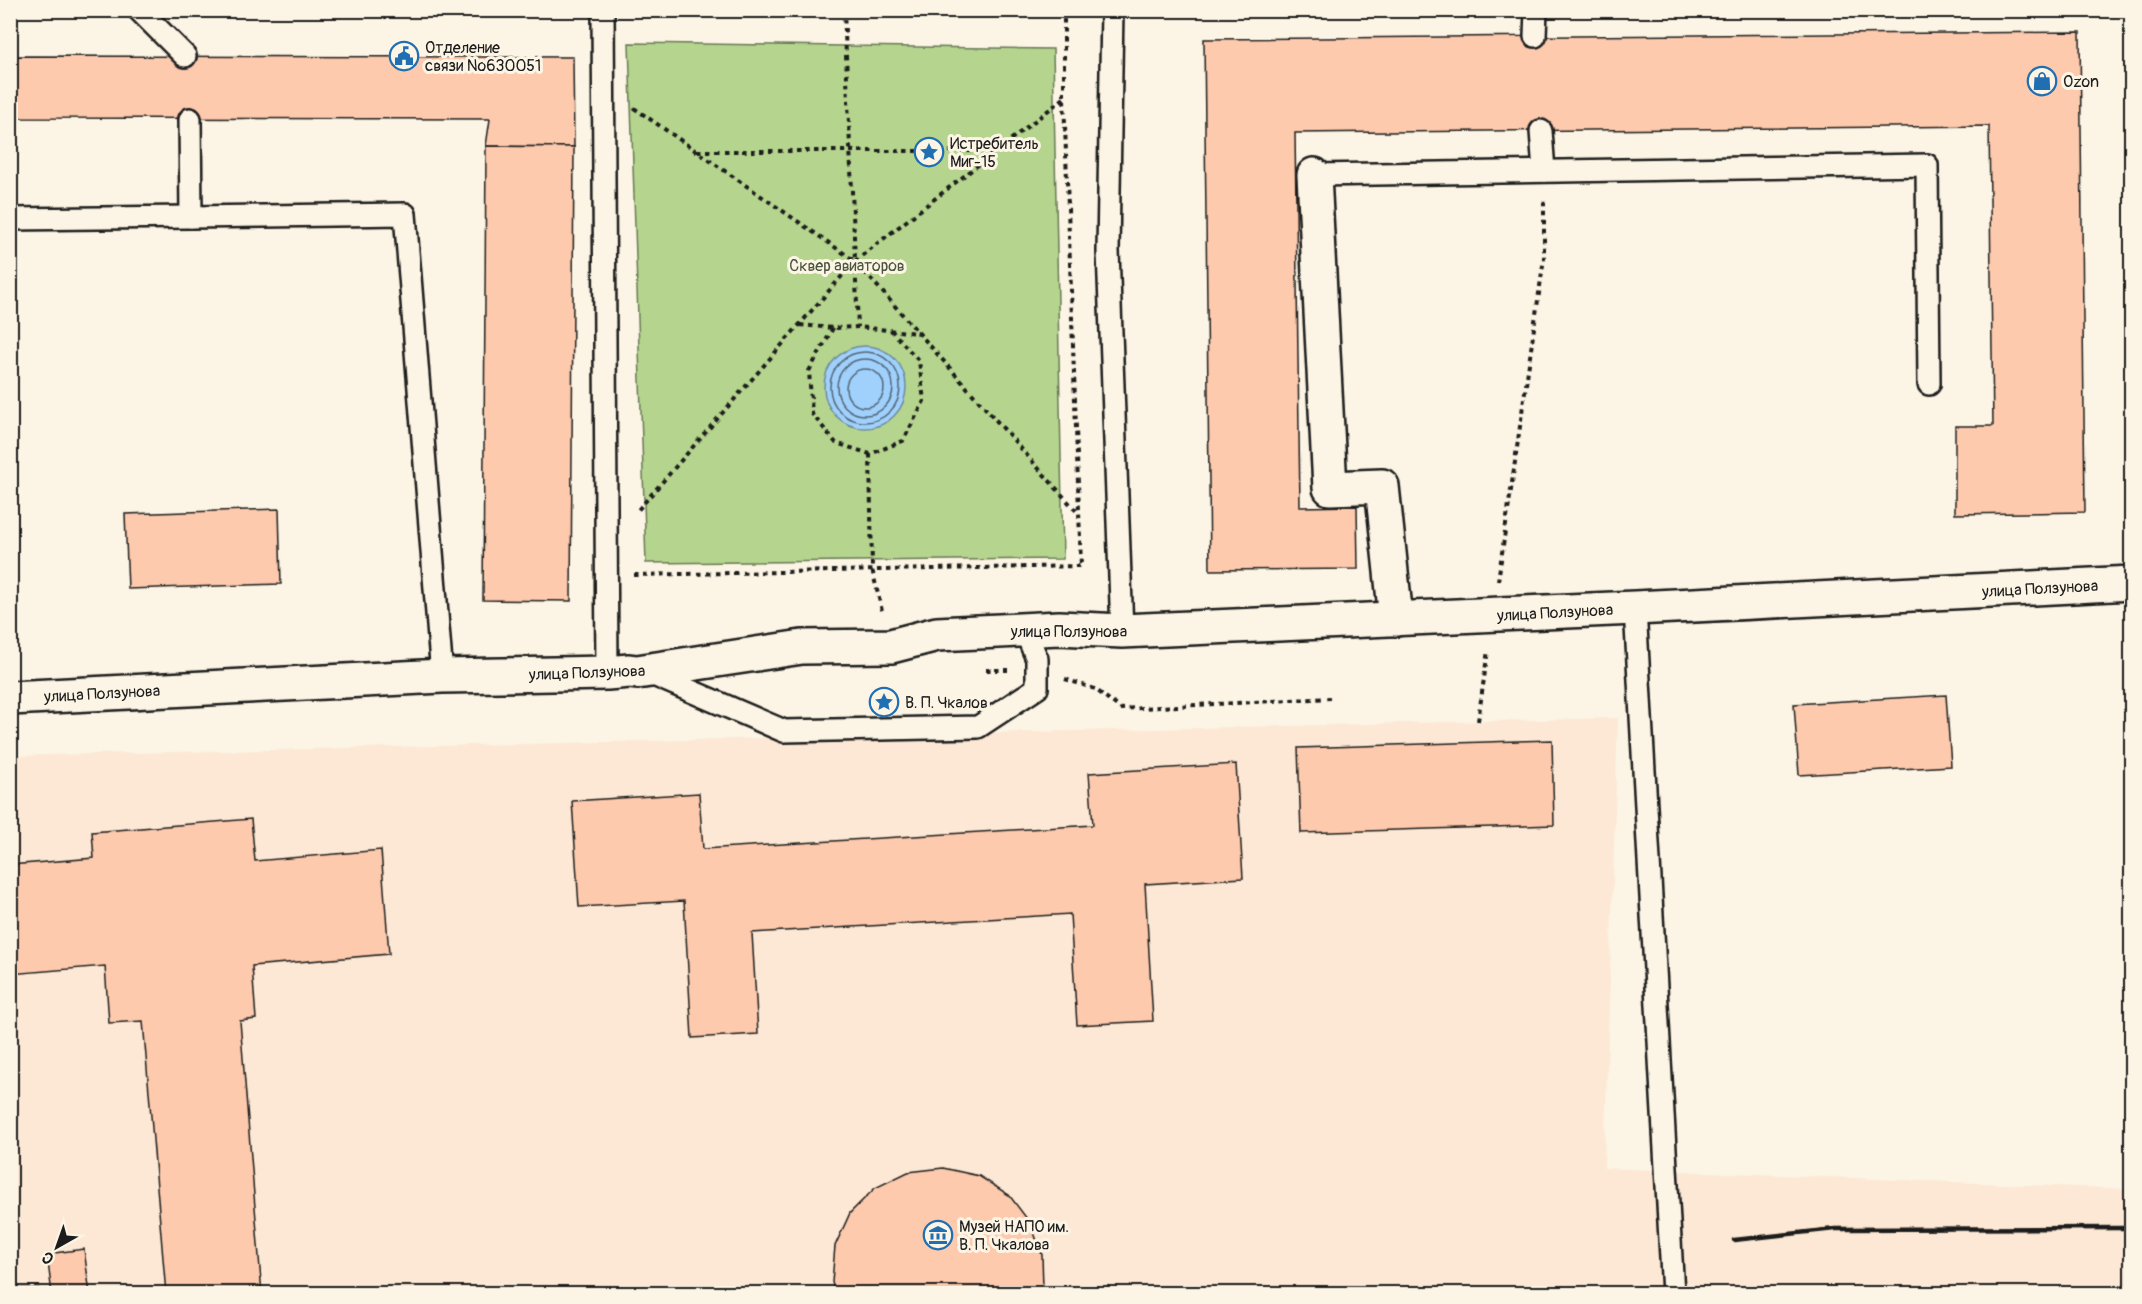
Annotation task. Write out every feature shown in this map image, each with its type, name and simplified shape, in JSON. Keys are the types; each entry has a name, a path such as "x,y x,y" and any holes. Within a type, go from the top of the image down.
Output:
{"street":[{"path":"1314,175 1330,488 1382,486 1396,619"},
{"name":"улица Ползунова","path":"10,698 442,676 622,673 802,647 891,646 937,634 1059,628 1122,631 2132,583"}],"lane":[{"path":"139,10 185,56"},
{"path":"1535,36 1536,10"},
{"path":"603,11 622,673 656,676 784,731 978,727 1037,688 1037,659 1024,630"},
{"path":"1112,11 1108,251 1122,631"},
{"path":"190,119 191,217"},
{"path":"1540,130 1544,171"},
{"path":"1314,175 1927,165 1929,384"},
{"path":"10,219 405,214 442,676"},
{"path":"1635,608 1673,1293"}],"path":[{"path":"263,10 563,14"},
{"path":"603,11 620,14 753,10"},
{"path":"844,10 858,327"},
{"path":"993,10 1112,11"},
{"path":"624,575 1081,566 1064,98 1064,11"},
{"path":"634,514 855,261 1064,98"},
{"path":"628,104 855,261 1079,515"},
{"path":"696,151 995,151"},
{"path":"1478,722 1544,258 1544,171"},
{"path":"799,325 833,328 858,327 918,333"},
{"path":"833,328 808,371 812,414 836,443 870,454 903,441 924,401 919,361 892,331"},
{"path":"870,454 872,569 891,646"}],"shaded area":[{"path":"1618,718 1604,1168 2131,1189 2131,1293 11,1293 10,756"}],"green space":[{"name":"Сквер авиаторов","path":"629,43 1053,49 1063,559 646,563"}],"water":[{"path":"857,346 873,346 888,353 899,364 906,379 903,403 894,416 873,428 857,428 842,421 831,410 824,395 824,379 831,364 842,353"}],"building":[{"path":"2080,32 2085,512 1955,514 1955,426 1993,426 1989,126 1295,133 1300,507 1357,506 1358,569 1210,570 1204,39"},
{"path":"10,56 573,57 574,147 486,146 490,119 10,118"},
{"path":"486,146 574,147 571,601 483,600"},
{"path":"279,509 281,584 128,589 125,514"},
{"path":"1946,695 1951,766 1799,775 1794,704"},
{"path":"1552,740 1554,825 1301,833 1298,748"},
{"path":"1236,764 1243,878 1145,884 1153,1021 1077,1025 1070,914 752,933 758,1034 692,1038 684,901 579,907 572,801 699,793 703,849 1093,825 1089,773"},
{"path":"251,819 255,861 381,850 389,954 252,966 256,1019 240,1021 262,1294 166,1294 143,1021 109,1023 105,966 10,974 10,865 94,858 92,832"},
{"name":"Музей НАПО им. В. П. Чкалова","path":"943,1168 979,1176 1009,1195 1031,1224 1042,1255 1043,1288 1041,1294 835,1294 832,1282 835,1246 850,1213 875,1188 908,1172"},
{"path":"84,1249 90,1294 52,1294 47,1254"},
{"path":"10,1289 39,1289 39,1294 10,1294"}],"railway":[{"path":"1734,1240 1835,1229 2132,1228"}],"place":[{"name":"Отделение связи №630051","path":"404,56"},
{"name":"Ozon","path":"2042,81"},
{"name":"Истребитель Миг-15","path":"929,152"},
{"name":"В. П. Чкалов","path":"884,702"},
{"name":"Музей НАПО им. В. П. Чкалова","path":"938,1235"}]}
